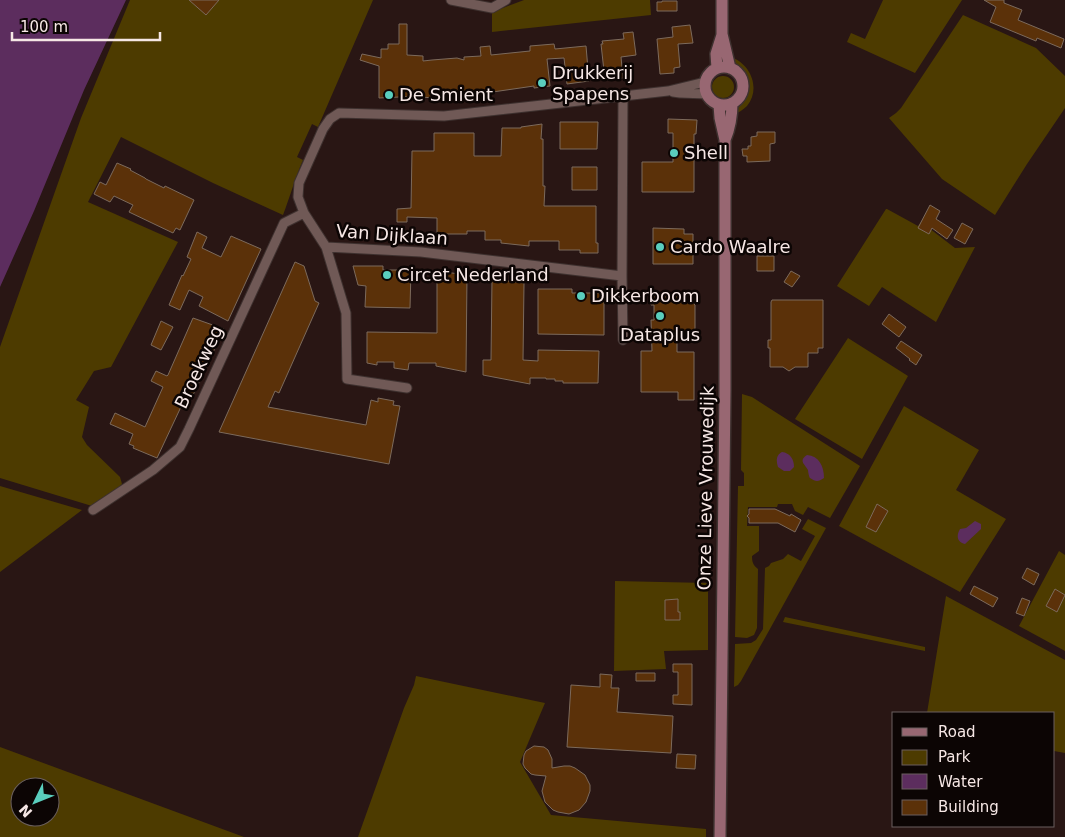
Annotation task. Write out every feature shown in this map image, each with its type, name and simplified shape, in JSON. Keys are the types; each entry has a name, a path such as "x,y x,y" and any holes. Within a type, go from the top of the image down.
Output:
{"main road":[{"path":"722,0 722,34 730,68"},
{"path":"717,68 716,54 722,34"},
{"path":"717,68 730,68 740,76 743,88 737,100 725,105 719,105 710,99 706,88 707,76 717,68"},
{"name":"Onze Lieve Vrouwedijk","path":"725,140 730,129 732,103"},
{"name":"Onze Lieve Vrouwedijk","path":"719,105 725,140 720,837"}],"street":[{"path":"451,0 492,8 506,0"},
{"name":"Van Dijklaan","path":"622,276 421,252 326,247 304,213 298,197 299,183 323,129 330,119 339,113 444,116 668,90 706,88"},
{"path":"623,96 623,340"},
{"name":"Broekweg","path":"93,510 153,470 180,446 284,223 304,213"},
{"path":"326,247 346,313 347,379 408,388"}],"green space":[{"path":"130,0 373,0 318,127 312,124 297,157 303,160 283,215 213,183 121,137 88,202 178,242 111,367 94,371 76,400 89,407 82,437 87,445 120,477 122,484 116,491 92,506 0,478 0,347 81,118"},
{"path":"524,0 650,0 651,15 492,32 492,12"},
{"path":"883,0 962,0 915,73 847,42 851,33 865,39"},
{"path":"963,15 1036,48 1065,76 1065,108 995,215 942,179 889,118 901,108"},
{"path":"731,57 738,60 749,71 753,85 751,99 747,106 733,115 733,110 746,92 746,83"},
{"path":"723,76 731,79 734,87 731,95 723,98 715,95 712,87 715,79"},
{"path":"886,209 918,226 921,222 955,248 975,247 936,322 882,287 869,306 837,286"},
{"path":"848,338 908,376 862,459 795,419"},
{"path":"742,394 752,397 860,466 830,518 808,507 803,515 795,511 792,504 778,504 777,507 748,507 747,526 759,526 759,551 752,556 753,563 758,569 757,628 754,635 747,638 735,637 738,486 744,486 744,473 741,470"},
{"path":"904,406 979,450 956,490 1006,519 960,592 839,526"},
{"path":"0,486 82,510 0,572"},
{"path":"808,519 826,528 741,681 734,687 735,644 751,643 756,640 763,629 765,568 771,563 783,559 788,554 801,561 815,536 802,529"},
{"path":"1059,551 1065,555 1065,651 1019,626"},
{"path":"615,581 708,583 708,650 664,651 666,669 614,671"},
{"path":"946,596 1065,660 1065,753 1055,751 1055,712 927,712"},
{"path":"785,617 925,647 925,651 783,622"},
{"path":"416,676 545,703 520,762 551,815 706,829 706,837 358,837"},
{"path":"0,747 244,837 0,837"}],"water":[{"path":"0,0 126,0 84,90 0,287"},
{"path":"782,452 789,455 793,461 794,467 790,471 784,471 778,467 777,458"},
{"path":"807,455 815,457 820,462 824,478 817,481 810,478 803,461"},
{"path":"975,521 981,524 981,529 965,544 960,542 958,534 960,529 966,528"}],"building":[{"path":"189,0 219,0 206,15"},
{"path":"984,0 1004,0 1004,3 1022,10 1018,20 1064,39 1061,48 1037,38 1036,41 990,22 996,7"},
{"path":"677,1 677,11 657,11 657,2"},
{"path":"399,24 407,24 407,55 423,56 423,61 457,58 464,60 464,57 481,56 480,47 490,46 491,55 530,51 530,46 554,44 555,49 586,46 589,81 567,84 564,58 547,59 550,86 534,88 534,86 465,96 379,98 379,66 360,60 362,54 381,58 381,49 388,49 388,44 399,44"},
{"path":"690,25 693,43 678,44 680,67 674,68 674,73 660,74 657,39 673,37 672,27"},
{"path":"633,32 636,55 621,57 623,78 605,80 602,41 624,39 623,33"},
{"path":"668,119 697,120 696,134 694,134 694,192 642,192 642,162 673,162 673,133 668,133"},
{"path":"560,122 598,122 597,149 560,149"},
{"path":"542,124 544,206 596,206 596,243 598,243 598,253 580,253 580,250 559,250 559,241 529,241 529,246 501,243 501,240 485,240 485,231 467,231 467,234 437,234 437,218 407,217 407,222 397,222 397,209 411,208 412,151 434,151 434,133 474,133 474,156 501,156 502,128 521,128"},
{"path":"757,132 775,132 775,143 770,144 770,161 747,162 747,156 743,156 742,149 748,149 748,146 751,146 751,137 757,136"},
{"path":"117,163 164,188 165,186 194,200 180,230 176,228 173,233 129,212 133,205 114,196 110,202 94,194 100,182 106,185"},
{"path":"572,167 597,167 597,190 572,190"},
{"path":"930,205 940,211 936,219 953,230 947,239 932,228 929,234 918,228"},
{"path":"962,223 973,229 965,244 954,238"},
{"path":"653,228 684,229 684,234 693,234 693,264 653,264"},
{"path":"197,232 207,237 202,248 221,257 231,236 261,249 228,321 199,306 203,297 189,290 180,310 169,305 191,259 187,257"},
{"path":"757,256 774,256 774,271 757,271"},
{"path":"295,262 304,266 315,301 319,303 279,393 275,391 268,407 366,425 371,400 378,402 378,398 394,401 393,405 400,406 389,464 219,432"},
{"path":"353,266 383,266 383,270 411,270 410,308 365,307 366,286 358,285"},
{"path":"437,271 467,275 466,372 436,366 436,363 409,363 408,370 394,368 394,362 377,362 377,365 367,363 367,332 437,333"},
{"path":"791,271 800,276 792,287 784,282"},
{"path":"492,279 524,283 523,360 538,361 538,350 599,351 598,383 563,383 563,381 555,381 555,379 530,378 530,384 483,375 483,360 491,360"},
{"path":"538,289 572,289 572,293 604,293 604,335 538,334"},
{"path":"652,296 695,296 695,337 677,337 677,352 694,352 694,400 678,400 678,392 641,392 641,351 652,351 651,320 654,320 654,305 651,305"},
{"path":"772,300 823,300 823,348 818,348 818,353 808,353 808,367 795,367 789,371 783,367 770,367 768,340 771,340"},
{"path":"889,314 906,327 899,337 882,324"},
{"path":"193,318 224,329 192,397 187,394 157,458 133,448 134,446 129,444 133,434 110,424 115,413 145,427 163,387 151,381 156,371 168,375"},
{"path":"161,321 173,327 161,350 151,345"},
{"path":"901,341 922,355 916,365 896,348"},
{"path":"877,504 888,511 876,532 866,527"},
{"path":"749,509 775,509 790,516 791,514 801,520 795,532 778,523 749,523 747,516"},
{"path":"1027,568 1039,574 1034,585 1022,578"},
{"path":"974,586 998,598 993,607 970,594"},
{"path":"1055,589 1065,595 1057,612 1046,606"},
{"path":"1022,598 1030,601 1024,616 1016,613"},
{"path":"678,599 680,620 665,620 665,600"},
{"path":"673,664 692,664 692,705 673,704 673,695 678,695 678,672 673,672"},
{"path":"636,673 655,673 655,681 636,681"},
{"path":"600,674 612,675 611,688 619,688 617,712 673,716 671,753 567,747 571,685 600,687"},
{"path":"534,746 544,747 548,750 552,759 552,768 570,766 585,775 590,785 590,791 586,802 579,810 569,814 558,812 545,802 542,791 546,776 531,774 523,764 526,751"},
{"path":"677,754 696,755 695,769 676,768"}],"place":[{"name":"Drukkerij Spapens","path":"542,83"},
{"name":"De Smient","path":"389,95"},
{"name":"Shell","path":"674,153"},
{"name":"Cardo Waalre","path":"660,247"},
{"name":"Circet Nederland","path":"387,275"},
{"name":"Dikkerboom","path":"581,296"},
{"name":"Dataplus","path":"660,316"}]}
